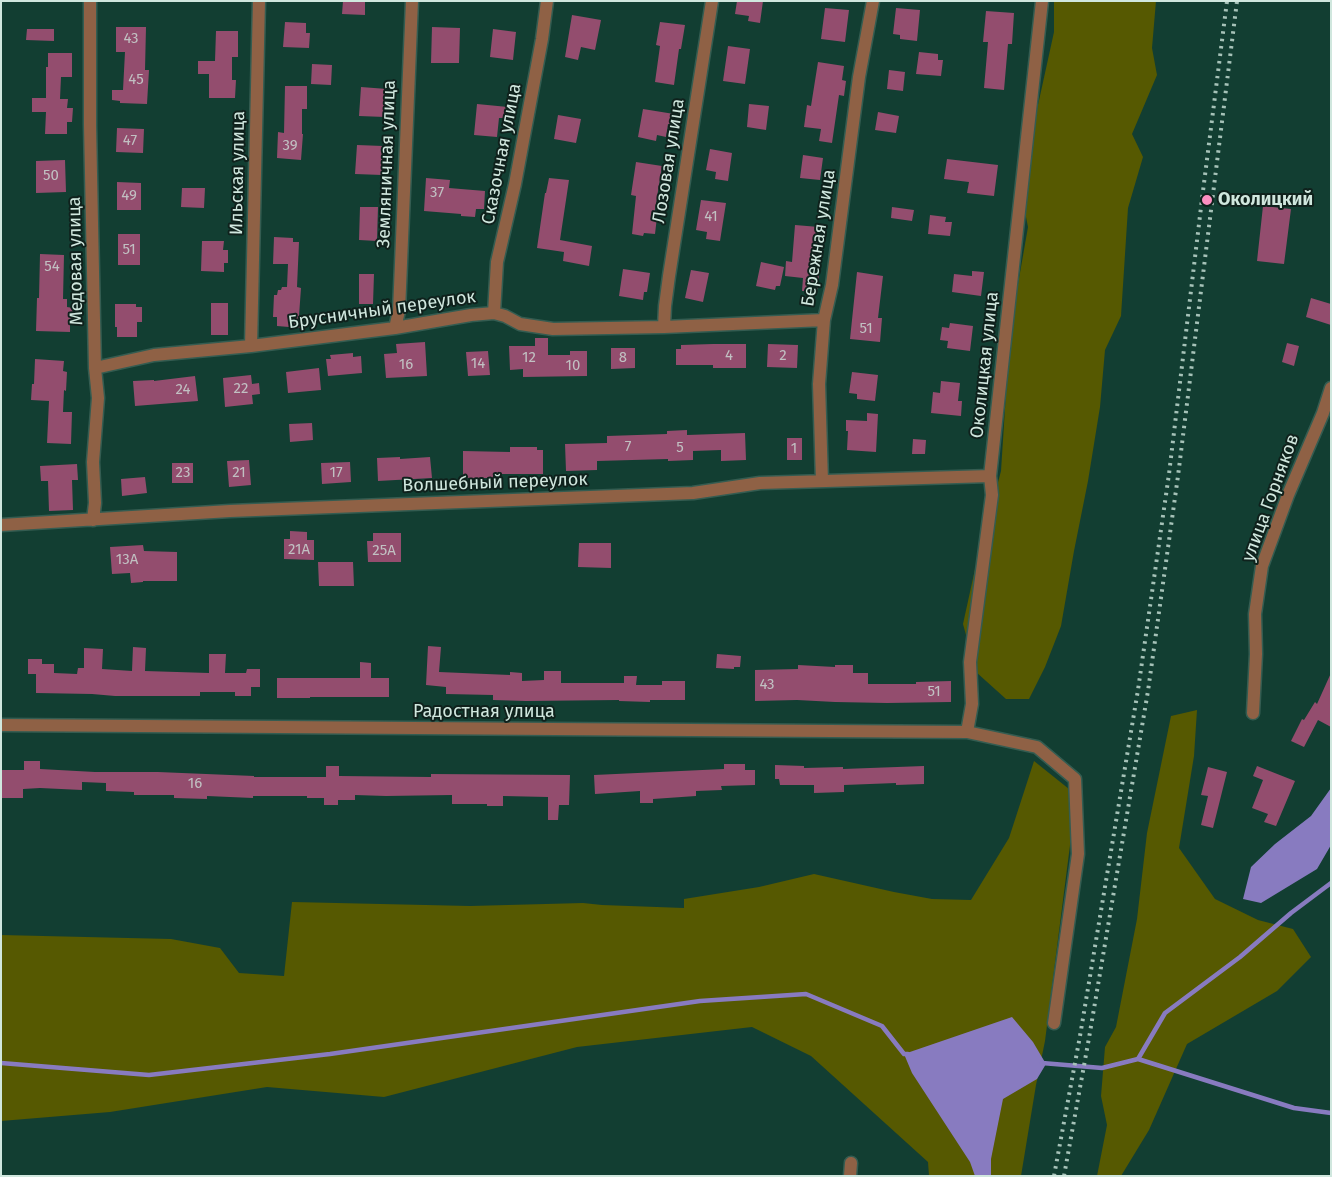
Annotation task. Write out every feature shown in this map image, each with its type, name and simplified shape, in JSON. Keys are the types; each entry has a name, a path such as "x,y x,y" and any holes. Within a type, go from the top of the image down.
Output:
{"street":[{"name":"Медовая улица","path":"90,1 90,115 95,368 98,398 93,462 93,520"},
{"name":"Ильская улица","path":"251,346 259,1"},
{"name":"Земляничная улица","path":"395,328 399,311 412,1"},
{"name":"Сказочная улица","path":"494,313 497,262 515,184 542,39 547,1"},
{"name":"Лозовая улица","path":"664,327 669,276 712,1"},
{"name":"Бережная улица","path":"822,481 819,384 824,320 832,285 859,77 873,1"},
{"name":"Околицкая улица","path":"967,732 972,704 970,662 992,495 990,476 1042,1"},
{"name":"Брусничный переулок","path":"95,368 154,355 251,346 395,328 494,313 505,316 520,324 553,329 664,327 824,320"},
{"name":"улица Горняков","path":"1253,713 1256,654 1255,614 1262,566 1288,494 1323,413 1331,388"},
{"name":"Волшебный переулок","path":"1,525 230,511 692,493 760,483 990,476"},
{"name":"Радостная улица","path":"1,725 967,732 1037,747 1075,779 1078,854 1054,1023"}],"shaded area":[{"path":"1054,1 1156,1 1152,48 1157,75 1132,134 1143,157 1128,208 1121,316 1105,350 1100,407 1061,626 1045,667 1029,699 1006,699 976,672 963,624 975,569 1001,471 1010,330 1028,227 1020,187 1054,32"},
{"path":"1197,710 1194,756 1179,848 1215,899 1258,920 1293,929 1311,957 1277,991 1187,1044 1149,1130 1121,1176 1097,1176 1107,1125 1101,1096 1105,1047 1116,1027 1137,919 1147,833 1171,716"},
{"path":"1034,761 1069,789 1073,822 1045,1041 1021,1176 929,1176 928,1162 811,1056 752,1027 577,1047 384,1097 267,1087 110,1112 1,1121 1,935 171,939 220,948 239,973 284,976 292,902 470,906 583,903 684,908 684,899 759,887 814,874 932,899 971,900 1009,838"},
{"path":"1331,788 1331,845 1317,869 1261,903 1243,899 1251,867 1275,844 1311,816"},
{"path":"1012,1017 1033,1042 1046,1064 1037,1079 1003,1099 991,1159 991,1176 975,1176 970,1162 912,1073 904,1054"}],"building":[{"path":"343,1 365,1 365,15 342,14"},
{"path":"737,1 763,1 760,23 748,21 749,16 735,14"},
{"path":"825,8 849,10 845,42 821,39"},
{"path":"896,8 920,10 917,41 900,39 900,35 893,34"},
{"path":"986,11 1014,13 1012,44 1008,44 1004,90 984,88 988,42 983,42"},
{"path":"572,15 601,20 595,50 581,47 578,60 565,57"},
{"path":"285,22 306,23 306,33 310,33 309,48 283,47"},
{"path":"660,22 685,25 681,49 679,49 674,85 655,82 660,46 656,45"},
{"path":"116,27 146,27 145,70 149,70 147,104 120,103 120,101 112,100 112,90 123,90 125,52 116,52"},
{"path":"432,27 460,28 459,63 431,63"},
{"path":"27,29 54,29 54,41 26,40"},
{"path":"493,29 516,32 513,60 490,57"},
{"path":"216,31 238,31 238,57 232,57 232,80 236,80 235,98 209,98 209,74 198,74 198,61 215,61"},
{"path":"728,46 750,49 745,84 723,81"},
{"path":"919,52 938,54 938,60 943,60 941,76 916,74"},
{"path":"48,53 72,53 72,77 61,77 60,99 68,99 67,108 73,108 72,122 67,122 67,134 45,134 46,112 32,112 32,98 46,98"},
{"path":"818,62 844,66 842,80 846,81 844,96 839,95 832,143 819,141 821,129 804,127 807,105 811,106"},
{"path":"312,64 332,65 331,85 311,84"},
{"path":"889,70 905,72 903,91 887,89"},
{"path":"285,86 307,86 307,109 302,109 301,160 277,158 278,132 284,133"},
{"path":"361,87 387,89 385,117 359,116"},
{"path":"477,104 508,107 507,118 499,118 497,137 474,135"},
{"path":"749,104 769,106 766,130 747,127"},
{"path":"643,109 674,114 672,125 668,124 666,137 657,135 656,141 638,137"},
{"path":"878,112 899,116 896,133 875,130"},
{"path":"558,115 581,119 576,143 554,139"},
{"path":"117,128 144,129 143,153 116,152"},
{"path":"357,145 383,146 382,175 355,174"},
{"path":"710,149 732,153 728,181 715,179 716,172 706,170"},
{"path":"803,155 823,158 820,180 800,178"},
{"path":"947,159 998,165 994,196 967,193 969,182 944,179"},
{"path":"65,160 66,192 36,193 36,161"},
{"path":"636,162 662,166 654,216 657,217 655,234 644,233 643,236 632,234 636,196 631,195"},
{"path":"426,178 450,180 449,188 485,191 484,209 476,209 475,217 424,211"},
{"path":"549,178 569,180 560,240 592,246 589,266 563,261 564,252 537,248"},
{"path":"117,182 141,183 141,210 117,210"},
{"path":"182,188 205,188 204,208 181,207"},
{"path":"701,200 726,203 720,241 706,239 707,232 696,230"},
{"path":"1263,206 1291,209 1284,264 1257,261"},
{"path":"360,207 378,207 377,241 359,240"},
{"path":"892,207 914,210 912,221 891,218"},
{"path":"930,215 946,217 945,222 952,222 950,236 928,234"},
{"path":"795,225 819,227 815,265 820,265 817,292 802,291 803,278 785,276 786,261 792,262"},
{"path":"118,234 140,234 140,265 118,265"},
{"path":"274,237 293,238 293,242 299,242 297,287 301,288 299,316 302,316 301,328 277,326 277,317 273,317 274,295 277,295 278,290 281,290 282,287 287,287 288,264 273,264"},
{"path":"202,241 224,241 223,250 228,250 228,263 224,263 224,272 201,271"},
{"path":"40,254 64,255 63,299 67,299 67,307 73,308 73,322 70,321 70,332 36,331"},
{"path":"761,262 784,267 780,286 776,286 775,290 756,286"},
{"path":"623,269 650,273 647,292 644,292 643,300 619,296"},
{"path":"691,270 709,273 703,302 685,298"},
{"path":"972,271 984,272 981,296 952,292 954,274 972,276"},
{"path":"857,272 883,276 878,318 882,318 880,342 850,339"},
{"path":"359,274 374,274 373,304 359,304"},
{"path":"1311,298 1331,304 1331,325 1306,317"},
{"path":"211,303 228,303 228,335 211,335"},
{"path":"115,304 136,304 136,307 142,307 142,322 137,322 137,337 117,337"},
{"path":"950,323 973,326 970,351 947,348 948,341 940,340 942,327 949,328"},
{"path":"535,338 548,338 548,355 570,355 570,351 587,351 587,376 523,377 523,369 510,370 509,346 535,346"},
{"path":"425,342 427,376 386,378 384,354 397,353 396,344"},
{"path":"1287,343 1299,346 1294,366 1282,362"},
{"path":"746,344 746,368 713,368 713,365 676,365 676,349 681,349 681,345"},
{"path":"768,344 798,345 797,368 767,367"},
{"path":"611,348 635,348 635,368 611,369"},
{"path":"488,351 490,375 468,376 466,352"},
{"path":"353,353 353,357 361,356 362,373 328,376 326,359 331,359 330,355"},
{"path":"35,359 64,361 63,371 67,372 63,412 72,412 71,444 47,443 49,401 31,400"},
{"path":"319,368 321,390 288,393 286,372"},
{"path":"852,372 878,375 875,401 857,399 857,394 849,393"},
{"path":"251,375 252,384 259,383 260,394 252,395 253,404 225,407 223,378"},
{"path":"195,376 198,401 135,406 133,381 154,381"},
{"path":"941,381 960,383 958,401 962,401 961,416 931,413 933,392 940,393"},
{"path":"867,413 878,414 876,452 847,450 848,431 846,431 846,420 867,421"},
{"path":"312,423 313,440 290,442 289,424"},
{"path":"687,430 687,435 745,433 746,460 721,461 721,450 693,451 693,460 597,461 597,470 566,471 565,444 607,443 607,436 667,434 667,431"},
{"path":"787,438 802,438 802,460 787,460"},
{"path":"913,439 926,440 925,454 912,454"},
{"path":"510,447 537,447 537,450 543,450 543,474 493,474 493,478 463,478 463,451 510,452"},
{"path":"400,457 400,459 430,457 432,478 378,481 377,458"},
{"path":"249,460 251,485 229,487 227,461"},
{"path":"350,462 351,482 322,484 321,463"},
{"path":"172,463 193,463 193,483 172,483"},
{"path":"77,464 78,480 72,480 73,510 49,511 48,481 41,481 40,466"},
{"path":"145,477 147,493 122,496 121,479"},
{"path":"290,531 307,532 307,540 314,540 314,560 284,559 284,539 290,539"},
{"path":"373,533 401,533 401,562 368,562 367,541 373,541"},
{"path":"579,543 611,543 611,568 578,567"},
{"path":"143,545 144,551 177,552 177,581 131,583 130,573 112,574 110,547"},
{"path":"318,562 353,562 354,586 319,586"},
{"path":"428,646 441,647 439,672 510,675 510,672 522,673 522,681 544,680 544,671 561,671 561,683 624,683 624,676 637,676 636,685 662,685 662,681 685,681 685,700 650,700 650,702 619,700 526,701 493,700 493,695 446,694 446,687 426,685"},
{"path":"133,647 146,648 145,671 209,673 209,654 226,654 225,673 246,673 247,669 260,669 260,687 251,687 251,696 235,696 235,692 200,692 200,696 115,696 36,693 36,674 28,674 28,659 42,659 42,664 54,664 54,673 77,674 78,668 84,668 84,648 103,649 102,669 132,671"},
{"path":"717,654 741,656 740,667 734,667 734,669 716,668"},
{"path":"360,662 371,663 371,678 389,678 389,697 277,698 277,678 360,678"},
{"path":"798,665 835,667 835,665 853,665 853,673 868,673 868,684 916,684 916,682 951,681 951,702 755,701 755,670 798,669"},
{"path":"1331,673 1331,727 1318,720 1304,747 1291,741 1302,719 1304,720 1315,702 1317,704"},
{"path":"24,761 40,761 40,769 254,777 326,777 326,766 339,766 339,776 431,777 431,774 570,775 569,805 559,805 558,820 548,820 548,797 503,796 503,806 487,806 487,804 452,804 452,795 355,795 355,800 338,800 338,805 324,805 324,798 307,798 307,796 253,796 253,798 207,796 207,799 174,798 174,795 134,795 134,792 106,791 106,783 82,782 82,790 23,789 23,798 1,798 1,770 24,770"},
{"path":"724,764 745,764 745,770 755,770 755,785 721,786 722,790 696,791 696,796 653,799 653,803 640,803 640,791 595,794 594,775 724,769"},
{"path":"775,765 804,766 804,768 843,767 843,769 924,766 924,784 844,785 844,792 814,793 814,785 780,785 779,779 775,779"},
{"path":"1257,766 1295,781 1276,826 1264,822 1268,814 1252,808 1263,780 1253,776"},
{"path":"1208,767 1227,772 1213,828 1201,825 1208,796 1201,795"}],"waterway":[{"path":"1042,1063 1102,1068 1138,1059 1165,1013 1240,957 1291,913 1331,883"},
{"path":"1,1063 149,1075 330,1054 700,1001 806,994 882,1026 904,1054 908,1054"},
{"path":"1138,1059 1294,1108 1331,1113"}],"railway":[{"path":"1054,1176 1080,1036 1138,690 1169,474 1227,1"},
{"path":"1064,1176 1148,691 1178,476 1237,1"}],"place":[{"name":"Околицкий","path":"1207,200"}]}
